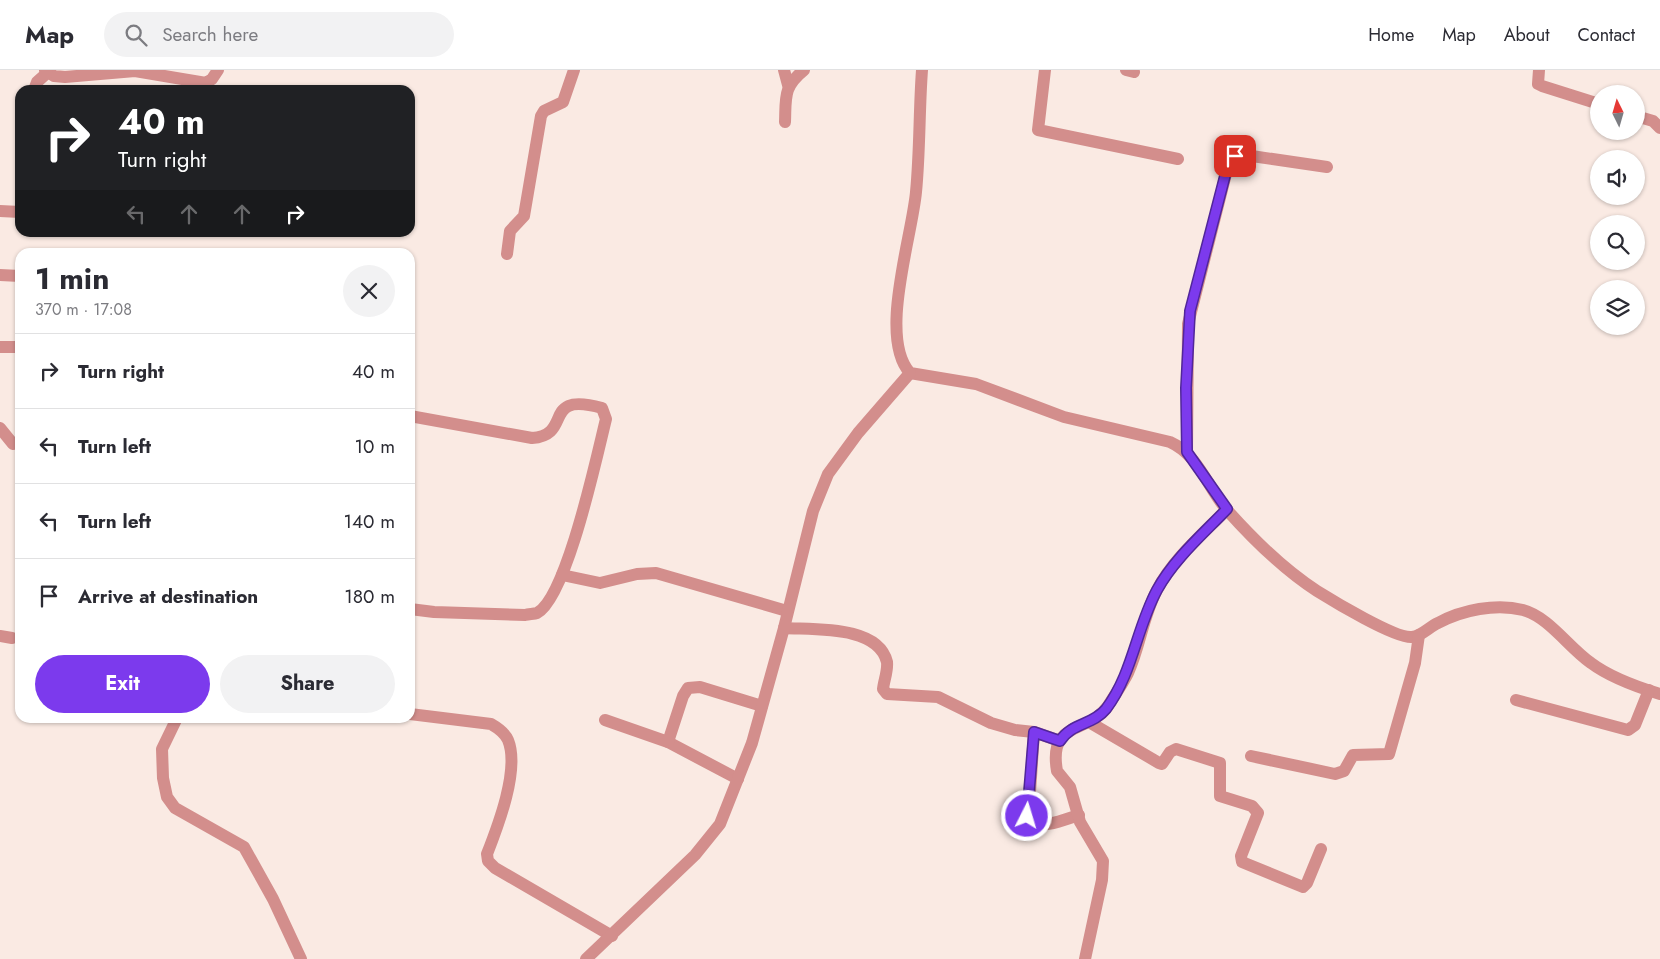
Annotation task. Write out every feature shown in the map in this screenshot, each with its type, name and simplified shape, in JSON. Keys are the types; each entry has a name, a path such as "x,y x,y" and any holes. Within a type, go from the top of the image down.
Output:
{"street":[{"path":"36,85 46,71 54,76 65,77 135,71 184,85 206,83 212,79 218,70"},
{"path":"506,254 510,231 524,216 541,116 544,111 563,102 574,70"},
{"path":"784,70 788,85 785,122"},
{"path":"788,85 804,70"},
{"path":"922,70 916,195 897,305 899,353 905,368 910,373 976,384 1038,409 1170,442 1187,452 1227,509 1292,572 1315,590 1343,607 1402,636 1411,637 1419,635 1438,623 1477,609 1524,610 1544,622 1592,664 1618,678 1655,692 1635,725 1632,729 1628,730 1516,700"},
{"path":"1045,70 1038,130 1178,159"},
{"path":"1539,70 1538,84 1590,101"},
{"path":"1645,119 1653,122 1660,128"},
{"path":"1187,452 1188,324 1229,162 1235,156 1245,155 1327,167"},
{"path":"0,211 15,212"},
{"path":"0,275 15,276"},
{"path":"0,347 15,347"},
{"path":"586,959 695,855 720,824 752,742 784,628 813,511 828,474 858,433 910,373"},
{"path":"415,417 532,438 543,437 551,433 567,404 576,403 602,408 606,419 562,574 545,605 537,612 506,615 415,609"},
{"path":"0,428 13,444"},
{"path":"1085,959 1104,869 1099,851 1083,828 1070,787 1056,771 1057,748 1070,729 1089,722 1106,709 1128,672 1158,589 1184,554 1227,509"},
{"path":"562,574 600,583 637,574 656,572 787,611"},
{"path":"784,628 864,636 879,646 884,656 887,668 884,692 938,697 991,723 1015,730 1034,732 1060,741"},
{"path":"1251,756 1334,774 1344,771 1353,755 1389,754 1415,662 1419,635"},
{"path":"668,742 683,696 688,688 700,686 762,706"},
{"path":"415,715 491,724 500,730 508,739 512,756 508,787 487,854 488,861 496,868 612,936"},
{"path":"605,720 668,742 738,779"},
{"path":"1089,722 1162,764 1170,752 1176,749 1220,763 1220,796 1252,806 1258,812 1241,856 1242,862 1303,887 1307,884 1321,849"},
{"path":"175,723 162,750 163,778 167,797 175,808 244,847 274,899 301,959"},
{"path":"1034,732 1028,822 1030,824 1054,823 1079,815"}],"route":[{"path":"1027,816 1034,732 1060,741 1063,735 1070,729 1100,716 1128,672 1152,600 1158,589 1184,554 1227,509 1187,452 1187,342 1190,311 1226,172 1229,162 1235,156"}]}
